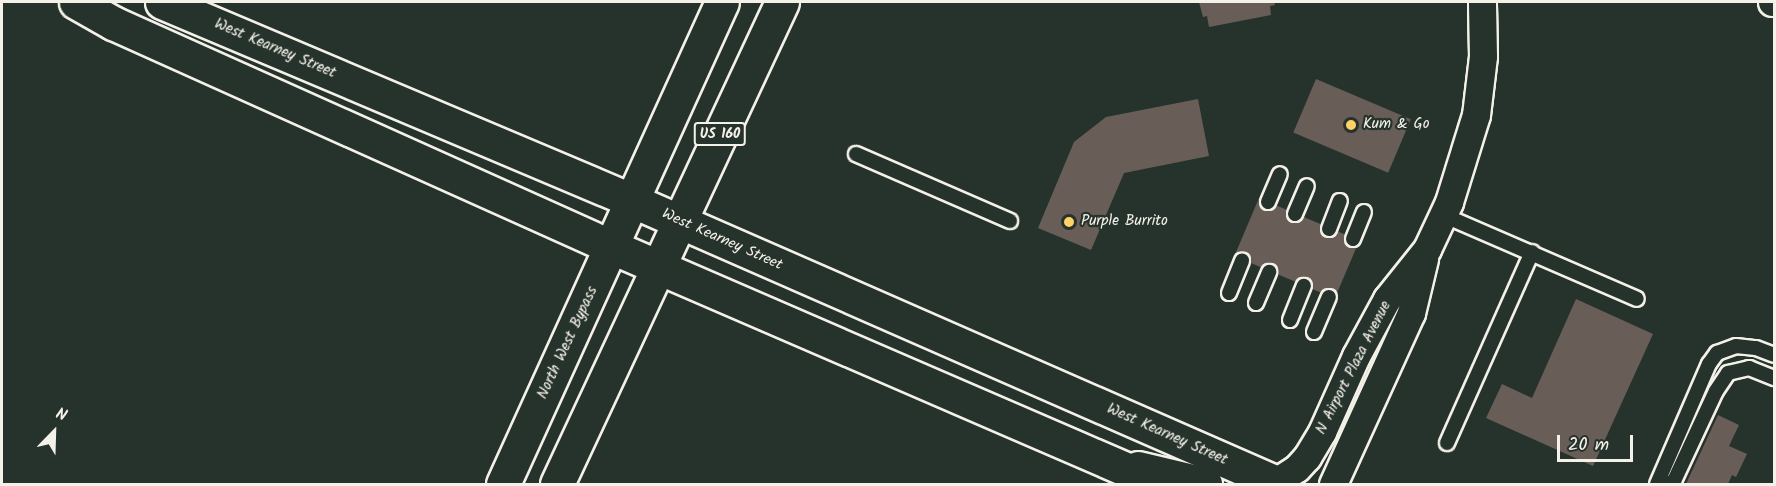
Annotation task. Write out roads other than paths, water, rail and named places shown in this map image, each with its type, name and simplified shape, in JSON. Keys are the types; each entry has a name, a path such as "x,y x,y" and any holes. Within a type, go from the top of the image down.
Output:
{"main road":[{"path":"76,2 123,28 612,247 1160,484"},
{"name":"West Kearney Street","path":"162,2 633,201 1276,484"},
{"name":"North West Bypass","path":"503,484 722,2"},
{"name":"US 160","path":"658,267 782,2"},
{"path":"557,484 658,267"},
{"path":"1107,462 1205,484"}],"street":[{"path":"1427,249 1460,174 1476,115 1483,56 1482,2"},
{"name":"N Airport Plaza Avenue","path":"1276,484 1307,457 1387,299 1427,249"},
{"name":"N Airport Plaza Avenue","path":"1333,484 1411,313 1427,249"}],"lane":[{"path":"855,154 1010,221"},
{"path":"1268,202 1280,174"},
{"path":"1295,214 1307,186"},
{"path":"1329,229 1340,201"},
{"path":"1353,239 1365,212"},
{"path":"1443,215 1637,299"},
{"path":"1447,443 1532,252"},
{"path":"1228,293 1242,261"},
{"path":"1256,303 1269,272"},
{"path":"1290,320 1304,286"},
{"path":"1314,332 1329,297"},
{"path":"1656,484 1709,364 1717,353 1736,346 1756,348 1774,355"},
{"path":"1667,484 1674,481 1716,391 1728,373 1749,368 1774,378"}],"place":[{"name":"Kum & Go","path":"1351,125"},
{"name":"Purple Burrito","path":"1069,222"}]}
